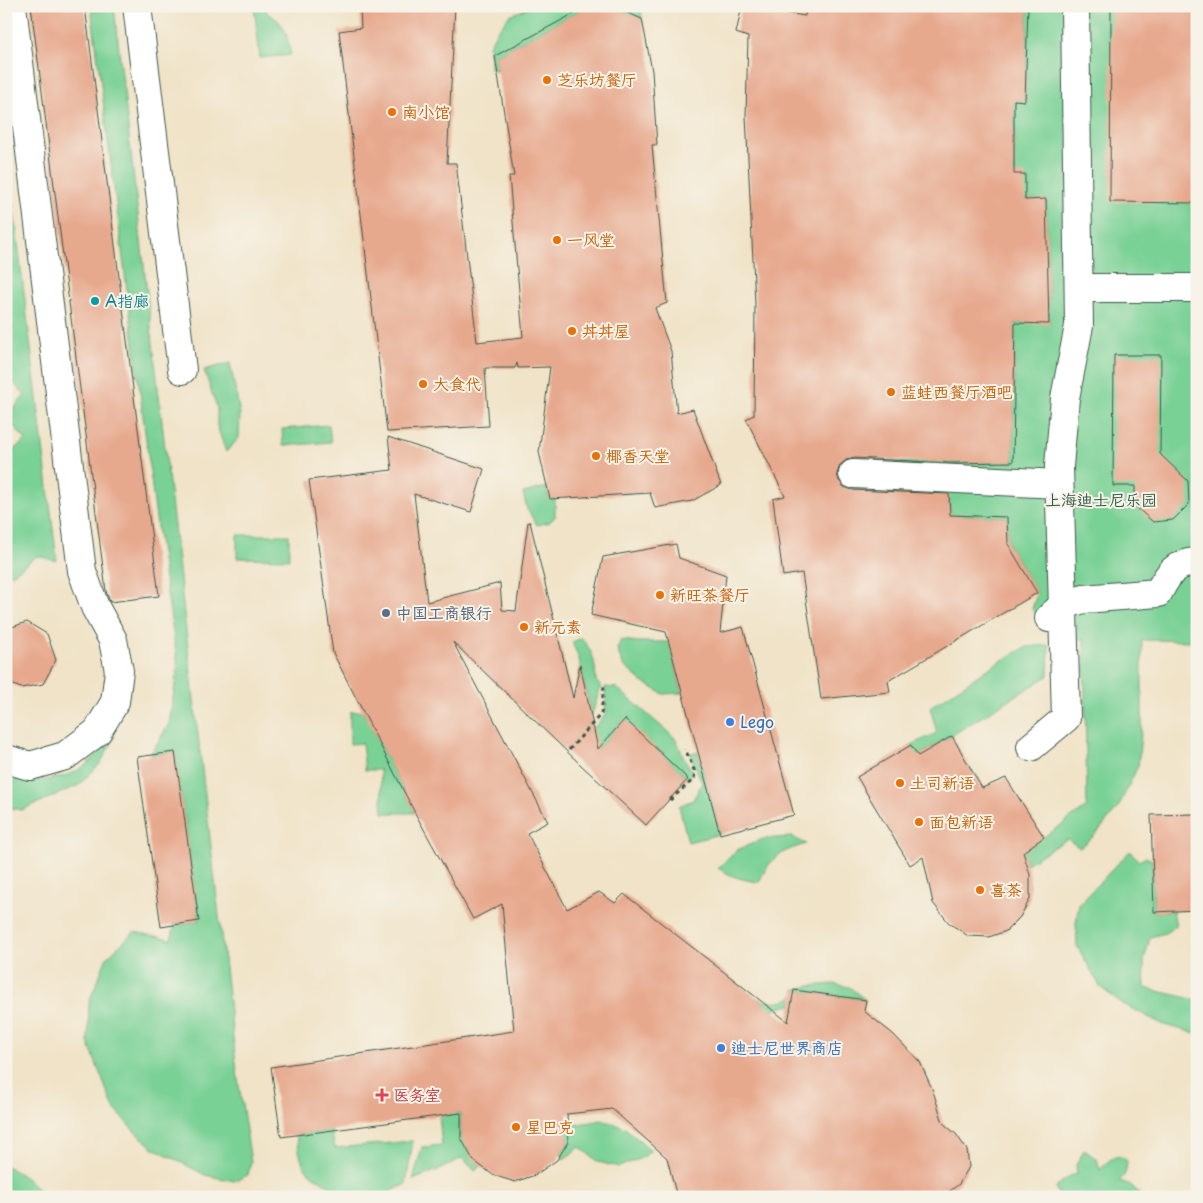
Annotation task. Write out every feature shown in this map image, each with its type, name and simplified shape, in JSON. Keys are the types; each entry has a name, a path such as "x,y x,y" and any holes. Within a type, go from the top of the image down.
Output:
{"street":[{"path":"6,759 30,766 65,756 98,732 115,702 119,671 113,640 95,606 82,571 12,6"},
{"path":"138,6 182,370"},
{"path":"1031,747 1066,718 1059,466 1065,398 1079,326 1075,6"},
{"path":"1079,288 1197,288"},
{"path":"853,474 1059,484"},
{"path":"1064,609 1158,593 1171,570 1189,562 1197,562"}],"path":[{"path":"570,750 601,714 604,686"},
{"path":"670,800 694,779 695,772 685,749"}],"green space":[{"path":"91,6 114,6 237,1072 251,1162 248,1175 234,1181 205,1175 152,1147 132,1129 113,1107 88,1042 89,1002 107,957 134,932 171,939 175,925 199,921 175,752 150,755 169,724 178,666 157,526"},
{"path":"254,6 266,6 267,13 282,25 291,55 260,58"},
{"path":"533,6 588,6 495,56 497,71 490,68 489,45 497,31 510,15"},
{"path":"612,6 641,6 642,19"},
{"name":"上海迪士尼乐园","path":"1028,6 1197,6 1197,641 1142,640 1142,724 1138,766 1118,808 1096,834 1080,848 1067,839 1027,864 1022,852 1087,807 1084,639 1058,638 1032,609 1037,593 1008,544 1007,517 950,515 949,499 871,500 870,489 854,490 853,463 1013,462 1015,323 1049,323 1046,200 1025,200 1014,174 1014,100 1025,100"},
{"path":"6,145 57,561 37,556 11,575 6,571 6,456 26,440 6,418 25,395 6,376 14,366 6,356 6,335 13,328 6,322 6,295 9,292 6,290"},
{"path":"230,363 240,414 239,438 226,452 217,426 217,408 204,370"},
{"path":"329,425 331,442 283,446 282,429"},
{"path":"547,487 548,496 555,498 555,517 550,522 537,525 527,509 523,493"},
{"path":"237,535 289,535 289,559 237,558"},
{"path":"582,638 589,649 594,663 596,681 601,686 591,717 568,748 589,705 579,659 572,642"},
{"path":"621,640 669,642 682,693 663,694 641,681 623,665 617,649"},
{"path":"1049,645 1048,676 918,756 911,745 937,733 930,707 997,663 1027,647"},
{"path":"605,687 617,688 676,739 685,760 693,772 688,779 625,720 582,766 572,752 606,714"},
{"path":"363,711 415,813 383,813 380,770 365,770 362,743 350,744 350,712"},
{"path":"115,736 100,764 79,785 22,810 6,807 6,777 24,780 43,780 70,774 87,764"},
{"path":"698,752 720,834 688,842 679,806 693,800 702,783 690,753"},
{"path":"792,837 806,844 782,853 772,861 759,882 737,878 718,868 737,850 763,839"},
{"path":"1130,851 1139,861 1146,857 1152,860 1154,912 1173,911 1176,926 1165,933 1150,937 1144,961 1145,988 1197,1000 1197,1034 1162,1024 1123,1004 1101,988 1077,946 1076,922 1079,904"},
{"path":"833,984 849,987 866,1000 794,990 809,986"},
{"path":"752,996 762,1000 778,1002 793,996 791,1005 773,1009 756,1016"},
{"path":"460,1113 461,1138 481,1166 475,1171 462,1158 413,1180 422,1147 442,1145 439,1116"},
{"path":"602,1120 624,1127 651,1150 644,1157 619,1167 598,1162 580,1147 564,1159 561,1154 568,1142 567,1126"},
{"path":"331,1130 335,1148 413,1141 406,1184 376,1196 366,1197 347,1194 314,1177 303,1163 296,1135"},
{"path":"1084,1150 1097,1159 1100,1170 1112,1158 1120,1157 1127,1161 1126,1171 1119,1181 1131,1185 1140,1195 1136,1197 1064,1197 1058,1194 1055,1187 1070,1176 1077,1174 1076,1165"},
{"path":"6,1166 32,1183 43,1197 6,1197"}],"building":[{"name":"A指廊","path":"31,6 85,6 159,596 110,602 106,591"},
{"path":"373,6 455,6 447,163 456,163 477,342 523,337 509,176 514,176 495,56 588,6 612,6 642,19 652,71 657,145 652,145 667,303 655,308 671,351 677,413 693,409 721,485 692,501 655,508 650,493 550,499 539,452 550,367 518,368 517,363 515,368 485,368 489,426 387,432 339,31 361,28 360,9"},
{"path":"742,6 805,16 806,6 1028,6 1025,101 1014,100 1014,174 1025,174 1025,200 1046,199 1049,324 1015,323 1013,462 949,463 854,458 846,460 840,465 837,474 839,481 844,487 852,490 949,494 950,515 1007,517 1008,544 1037,593 888,681 890,692 821,699 802,573 783,576 773,499 785,496 746,419 754,415 755,303 746,116 748,37 736,33"},
{"path":"1111,6 1197,6 1197,203 1110,202"},
{"path":"1114,355 1161,355 1160,454 1188,481 1189,504 1173,520 1153,522 1135,506 1135,486 1113,486"},
{"path":"388,437 484,469 471,512 414,494 427,602 500,583 502,610 516,611 528,522 530,522 573,698 580,664 598,749 625,719 688,779 646,825 453,642 548,822 527,833 567,909 599,892 615,903 624,894 788,1022 794,990 866,1000 864,1011 893,1034 920,1062 933,1091 943,1123 956,1134 967,1150 969,1167 959,1184 942,1197 677,1197 667,1158 612,1109 567,1114 568,1142 557,1160 535,1175 515,1182 493,1175 473,1160 461,1138 461,1113 281,1137 271,1067 514,1031 502,904 473,919 415,813 333,653 309,480 392,470"},
{"name":"Lego","path":"676,544 679,558 726,575 720,633 743,627 794,815 720,834 666,632 591,615 603,557"},
{"path":"27,622 47,634 56,660 43,684 21,688 6,682 6,629"},
{"path":"952,736 982,788 1006,778 1044,837 1023,852 1030,875 1030,899 1020,917 1006,931 989,937 968,936 949,923 933,903 923,857 910,865 857,777 911,745 918,756"},
{"path":"175,752 199,921 161,927 137,757"},
{"path":"1197,814 1197,910 1154,912 1151,815"}],"place":[{"name":"芝乐坊餐厅","path":"547,80"},
{"name":"南小馆","path":"392,112"},
{"name":"一风堂","path":"557,240"},
{"name":"A指廊","path":"95,301"},
{"name":"丼丼屋","path":"572,331"},
{"name":"大食代","path":"423,384"},
{"name":"蓝蛙西餐厅酒吧","path":"891,392"},
{"name":"椰香天堂","path":"596,456"},
{"name":"新旺茶餐厅","path":"660,595"},
{"name":"中国工商银行","path":"386,613"},
{"name":"新元素","path":"524,627"},
{"name":"Lego","path":"730,722"},
{"name":"土司新语","path":"900,783"},
{"name":"面包新语","path":"919,822"},
{"name":"喜茶","path":"980,890"},
{"name":"迪士尼世界商店","path":"721,1048"},
{"name":"医务室","path":"382,1095"},
{"name":"星巴克","path":"516,1127"}]}
